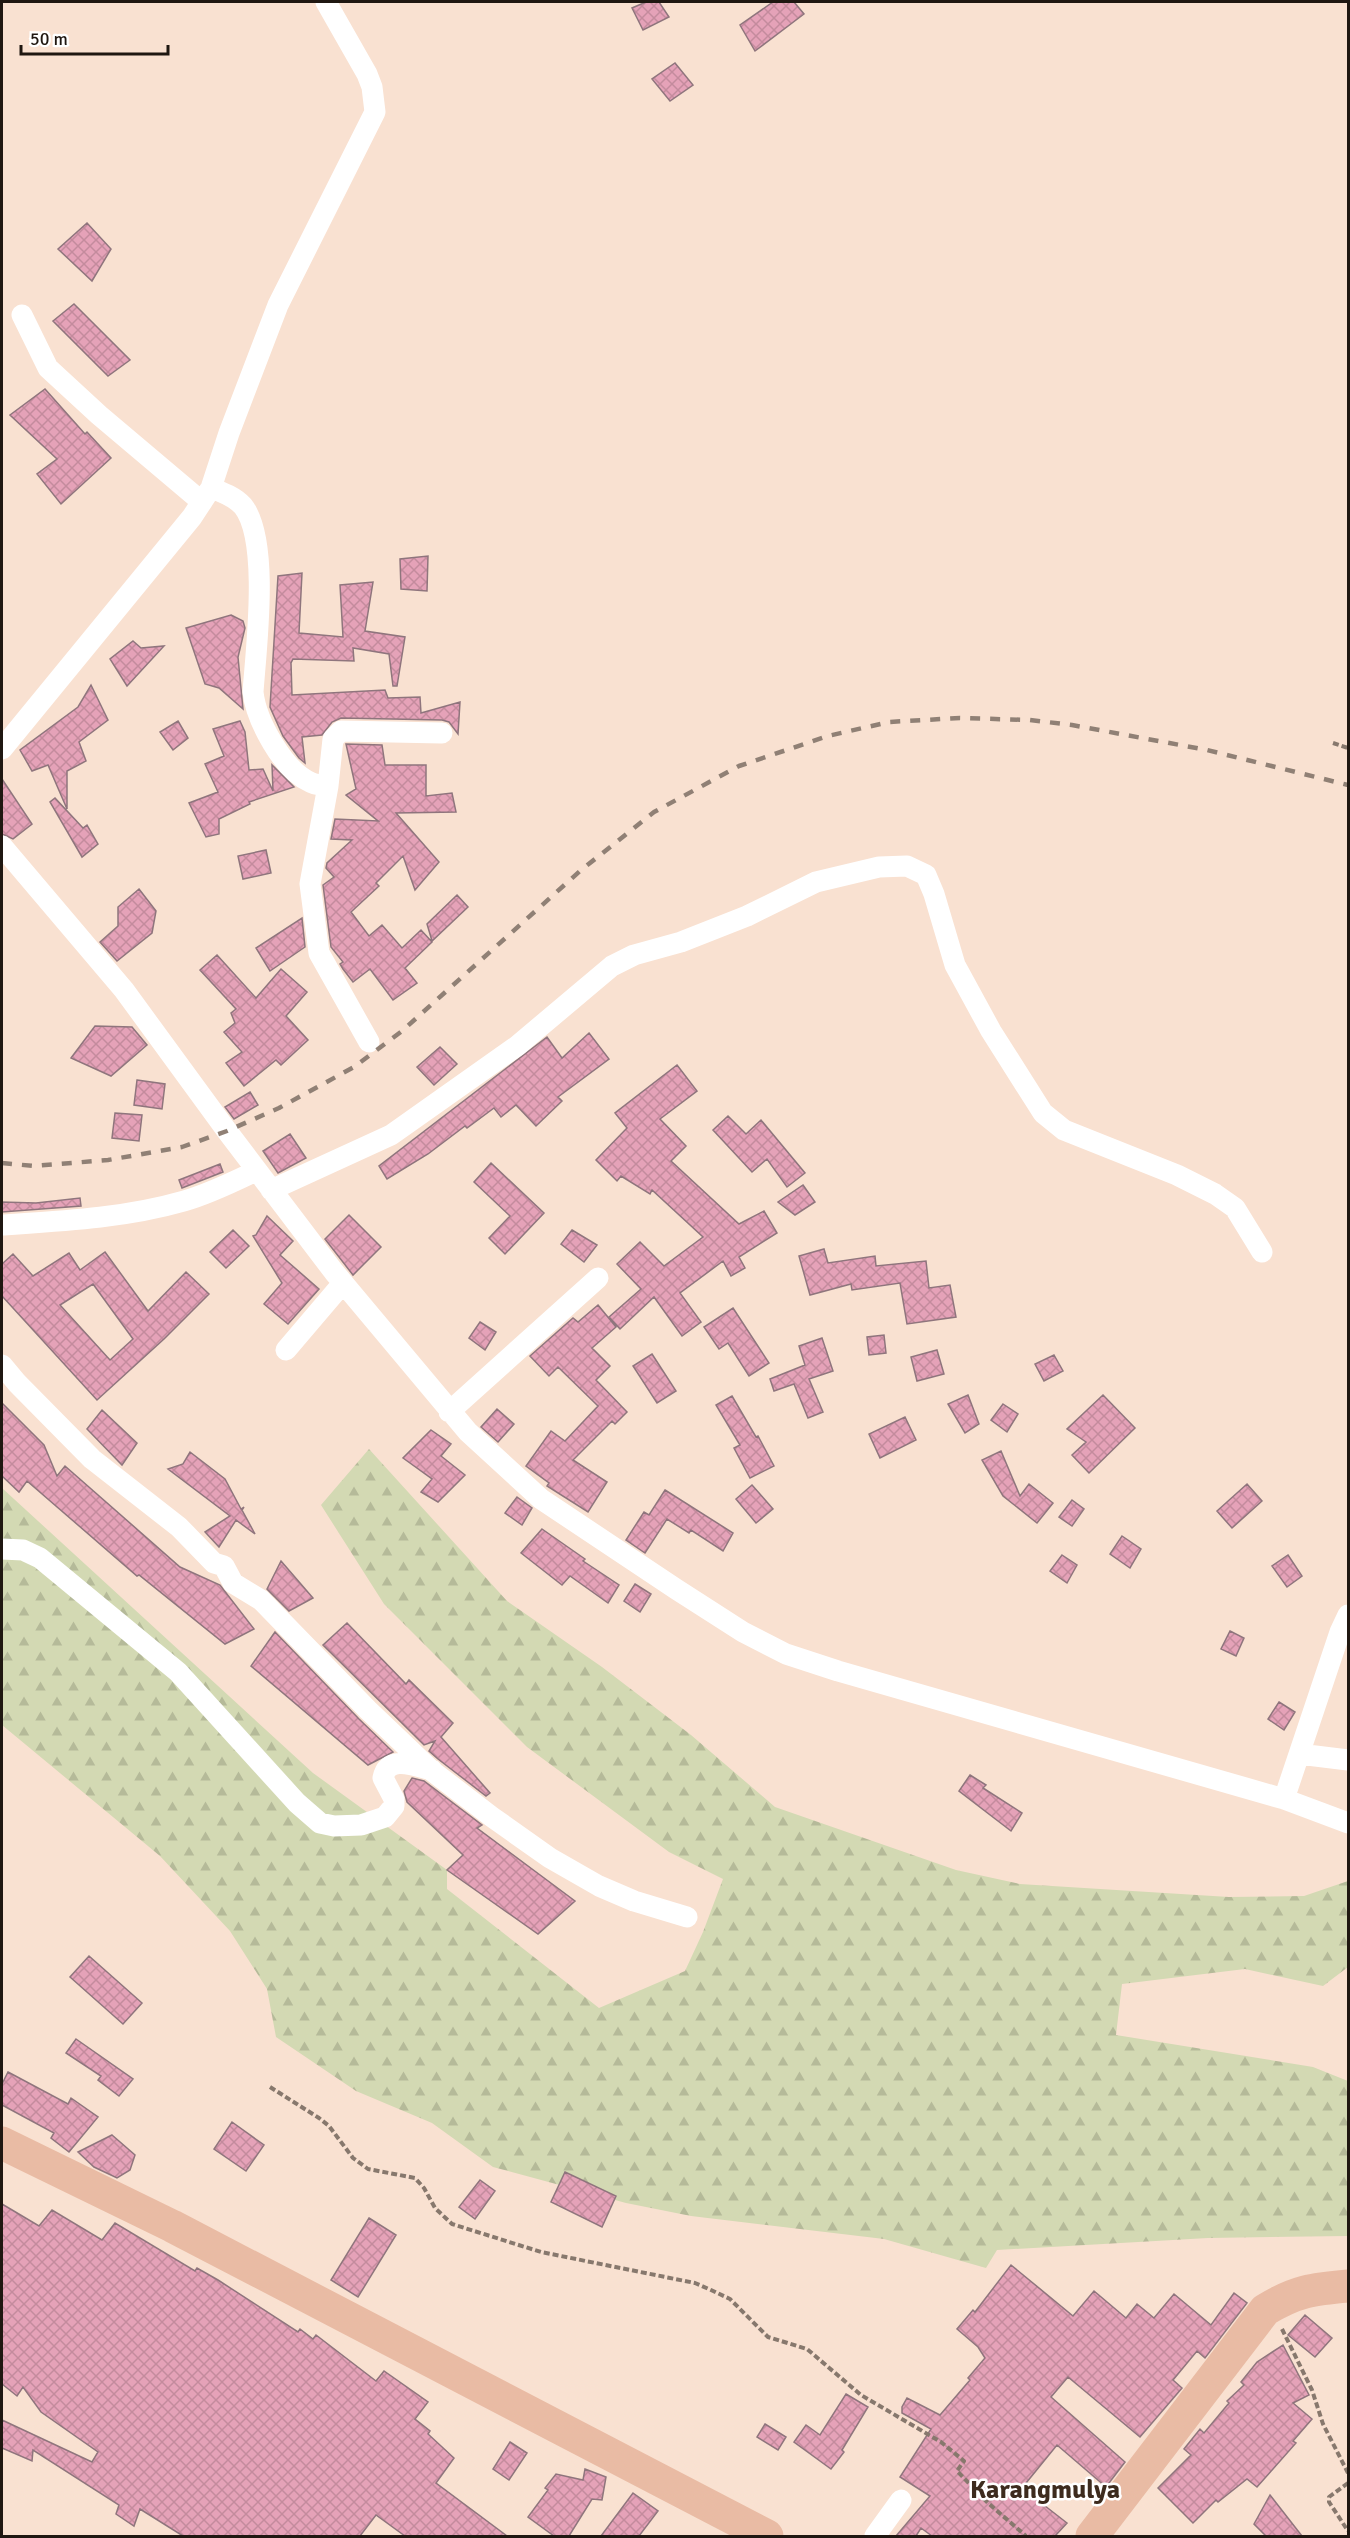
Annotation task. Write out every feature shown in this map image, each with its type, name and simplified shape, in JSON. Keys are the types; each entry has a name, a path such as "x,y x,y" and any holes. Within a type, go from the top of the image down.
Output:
{"main road":[{"path":"2,2142 172,2226 767,2536"},
{"path":"1092,2536 1265,2310 1307,2290 1348,2286"}],"street":[{"path":"2,749 98,634 206,495 278,305 375,112 372,87 367,74 326,2"},
{"path":"22,315 48,368 99,415 206,495 236,500 248,514 256,547 260,597 253,692 259,719 273,744 294,770 311,783 328,786"},
{"path":"369,1042 319,952 310,884 328,786 333,739 341,731 442,733"},
{"path":"2,846 124,990 256,1171 343,1283 449,1412 541,1499 743,1632 786,1654 1284,1799 1348,1823"},
{"path":"271,1190 391,1135 518,1046 612,966 634,955 681,942 747,916 816,882 879,867 907,866 926,875 955,965 991,1031 1043,1113 1064,1130 1177,1175 1215,1194 1235,1208 1262,1252"},
{"path":"2,1225 108,1217 152,1209 186,1200 256,1171"},
{"path":"449,1412 598,1278"},
{"path":"286,1350 343,1283"},
{"path":"2,1365 92,1458 178,1527 214,1563 224,1566 233,1583 261,1600 368,1710 432,1771 530,1844 599,1887 687,1917"},
{"path":"2,1549 23,1550 40,1558 178,1672 297,1803 320,1823 334,1826 361,1825 385,1817 394,1806 394,1799 383,1778 387,1767 395,1763 410,1764 432,1771"},
{"path":"1284,1799 1340,1632 1348,1615"},
{"path":"1299,1754 1348,1760"},
{"path":"875,2536 901,2500"}],"path":[{"path":"1333,742 1348,748"},
{"path":"270,2087 329,2126 353,2158 368,2169 415,2178 442,2217 452,2224 541,2252 695,2283 730,2299 768,2337 807,2349 861,2395 941,2442 963,2461 957,2471 987,2503 1026,2536"},
{"path":"1271,2307 1312,2390 1328,2434 1348,2473"},
{"path":"1348,2483 1329,2497 1329,2502 1348,2531"}],"green space":[{"path":"369,1449 507,1601 602,1667 691,1735 775,1807 956,1870 1020,1884 1229,1897 1304,1896 1348,1881 1348,1967 1323,1986 1245,1969 1122,1984 1116,2035 1313,2067 1348,2081 1348,2236 1208,2238 997,2250 986,2268 884,2239 691,2216 626,2203 493,2167 432,2123 356,2091 276,2037 267,1989 230,1931 160,1856 2,1725 2,1488 313,1773 447,1870 447,1889 599,2008 685,1971 723,1879 669,1852 527,1747 384,1604 321,1505"}],"building":[{"path":"646,2 659,2 669,17 643,30 632,8"},
{"path":"773,2 794,2 804,14 755,51 740,25"},
{"path":"675,63 693,85 670,101 652,79"},
{"path":"87,223 111,249 92,281 58,249"},
{"path":"74,304 130,360 108,376 53,321"},
{"path":"45,389 85,434 87,432 111,458 61,504 37,474 57,459 10,415"},
{"path":"428,556 427,591 401,589 400,559"},
{"path":"302,573 299,633 343,637 340,585 373,582 365,631 405,637 397,686 393,686 389,654 353,648 354,661 293,659 291,663 292,695 385,690 388,698 420,697 421,713 460,702 458,734 449,722 442,720 341,718 332,722 322,735 302,737 305,763 299,758 283,736 270,707 278,576"},
{"path":"231,615 243,621 245,628 238,657 243,709 219,688 205,684 186,628"},
{"path":"133,641 141,648 164,646 127,686 110,659"},
{"path":"91,685 108,720 79,742 86,761 67,771 67,809 48,765 32,771 20,750 78,707"},
{"path":"178,721 188,738 173,750 160,732"},
{"path":"240,721 245,732 249,770 263,769 273,791 272,765 294,787 249,802 250,804 219,819 219,834 206,837 189,803 218,792 205,764 224,756 213,729"},
{"path":"346,744 382,745 385,765 426,765 426,796 452,793 456,812 396,813 439,862 415,890 403,856 376,883 379,886 351,912 369,936 382,925 402,948 421,930 432,942 405,968 417,983 393,1000 370,969 353,982 340,964 343,962 331,947 323,885 334,877 326,868 327,863 352,840 331,839 335,819 378,821 346,795 356,789"},
{"path":"2,779 32,824 13,839 2,834"},
{"path":"55,798 83,828 87,825 98,844 82,857 50,802"},
{"path":"266,850 271,873 243,879 238,856"},
{"path":"139,889 156,911 152,933 117,961 100,942 118,926 118,907"},
{"path":"457,895 468,907 432,941 427,924"},
{"path":"302,918 305,947 270,971 256,948"},
{"path":"217,955 256,998 281,969 307,992 286,1016 308,1040 281,1065 276,1060 244,1086 226,1063 242,1052 224,1032 235,1023 231,1013 236,1009 200,970"},
{"path":"95,1026 132,1027 147,1045 111,1076 71,1058"},
{"path":"589,1033 609,1059 558,1097 562,1101 536,1126 516,1105 501,1117 494,1108 467,1128 465,1126 428,1154 387,1179 379,1166 547,1037 562,1058"},
{"path":"440,1047 457,1064 434,1085 417,1067"},
{"path":"677,1065 697,1091 660,1119 686,1146 671,1161 739,1224 764,1211 777,1233 739,1257 745,1268 731,1276 723,1261 680,1293 701,1322 682,1336 654,1297 620,1329 609,1317 641,1289 617,1264 640,1242 664,1266 703,1237 652,1190 650,1194 621,1176 617,1181 596,1160 627,1128 615,1113"},
{"path":"137,1080 165,1084 162,1109 134,1105"},
{"path":"250,1092 258,1105 234,1119 225,1107"},
{"path":"115,1113 142,1115 139,1141 112,1138"},
{"path":"728,1116 746,1134 761,1120 805,1173 787,1187 767,1159 752,1172 713,1130"},
{"path":"290,1134 306,1158 278,1173 263,1151"},
{"path":"491,1163 544,1213 505,1254 489,1238 510,1216 474,1182"},
{"path":"220,1164 223,1172 182,1188 179,1180"},
{"path":"803,1185 815,1202 795,1215 778,1202"},
{"path":"80,1198 81,1206 2,1212 2,1202 36,1203"},
{"path":"349,1215 381,1247 353,1275 325,1239"},
{"path":"267,1216 293,1241 280,1255 319,1289 288,1324 264,1304 282,1283 253,1236 256,1235"},
{"path":"233,1230 249,1246 226,1268 210,1252"},
{"path":"572,1230 597,1245 584,1262 561,1244"},
{"path":"824,1249 828,1263 875,1256 876,1266 926,1261 929,1288 950,1285 956,1317 907,1324 900,1283 852,1290 851,1284 810,1295 799,1256"},
{"path":"105,1252 148,1311 186,1272 209,1294 97,1400 2,1296 2,1264 13,1254 33,1276 69,1253 80,1270","holes":["93,1284 133,1339 110,1360 60,1305"]},
{"path":"598,1305 616,1327 592,1348 610,1366 596,1380 627,1412 615,1424 612,1421 573,1460 607,1482 588,1512 547,1486 549,1483 526,1466 551,1431 565,1441 598,1406 558,1367 549,1376 530,1356 573,1318 578,1322"},
{"path":"733,1308 769,1363 749,1376 728,1343 719,1349 704,1327"},
{"path":"480,1322 496,1332 485,1350 469,1338"},
{"path":"884,1335 886,1353 869,1355 867,1337"},
{"path":"822,1338 833,1371 809,1379 823,1412 808,1418 794,1384 774,1391 770,1379 805,1365 799,1346"},
{"path":"937,1350 944,1374 917,1381 911,1357"},
{"path":"652,1354 676,1391 657,1403 633,1366"},
{"path":"1054,1355 1063,1371 1044,1381 1035,1364"},
{"path":"968,1395 979,1424 965,1433 948,1404"},
{"path":"1103,1395 1135,1428 1089,1473 1072,1455 1086,1442 1067,1429"},
{"path":"732,1396 774,1466 750,1478 734,1448 740,1445 716,1405"},
{"path":"2,1403 44,1445 57,1476 65,1466 180,1567 220,1585 254,1629 225,1644 139,1575 137,1576 27,1481 19,1492 2,1476"},
{"path":"1003,1404 1018,1414 1007,1432 991,1420"},
{"path":"497,1409 514,1424 498,1442 481,1427"},
{"path":"102,1410 137,1443 122,1465 87,1429"},
{"path":"905,1417 916,1440 880,1458 869,1434"},
{"path":"431,1430 451,1444 441,1456 465,1475 438,1502 421,1492 432,1479 403,1458"},
{"path":"1001,1451 1020,1496 1029,1484 1053,1503 1037,1523 1003,1496 982,1460"},
{"path":"190,1452 225,1479 241,1509 244,1507 242,1510 255,1534 236,1520 219,1547 205,1532 230,1516 168,1469 183,1464"},
{"path":"1247,1484 1262,1501 1232,1528 1217,1511"},
{"path":"752,1485 773,1509 756,1523 736,1499"},
{"path":"665,1490 733,1533 723,1551 691,1530 689,1533 667,1519 645,1553 626,1540 644,1512 649,1515"},
{"path":"517,1497 532,1508 522,1525 505,1513"},
{"path":"1072,1500 1084,1509 1072,1526 1059,1517"},
{"path":"542,1529 619,1585 608,1603 570,1576 562,1585 521,1553"},
{"path":"1122,1536 1141,1549 1130,1568 1110,1554"},
{"path":"1062,1555 1077,1565 1067,1583 1050,1571"},
{"path":"1288,1555 1302,1576 1287,1587 1272,1566"},
{"path":"281,1561 313,1598 289,1611 267,1589"},
{"path":"635,1584 651,1594 640,1612 624,1601"},
{"path":"347,1623 406,1684 409,1680 453,1723 441,1737 490,1793 486,1796 438,1759 429,1751 435,1741 424,1745 323,1645"},
{"path":"1230,1631 1244,1638 1236,1656 1221,1649"},
{"path":"275,1632 393,1752 368,1765 251,1666"},
{"path":"1279,1702 1295,1712 1284,1730 1268,1719"},
{"path":"970,1775 986,1785 983,1788 1022,1813 1011,1831 959,1791"},
{"path":"412,1778 424,1781 482,1825 477,1828 575,1901 538,1934 447,1870 463,1855 407,1802 404,1791"},
{"path":"89,1956 142,2003 123,2024 70,1977"},
{"path":"76,2039 133,2079 119,2096 98,2080 101,2076 66,2053"},
{"path":"8,2072 68,2104 71,2098 98,2117 69,2152 51,2138 54,2133 2,2105 2,2084"},
{"path":"232,2122 264,2145 246,2171 214,2149"},
{"path":"112,2135 135,2155 130,2170 117,2178 94,2167 78,2152"},
{"path":"565,2172 616,2196 602,2227 551,2202"},
{"path":"480,2180 495,2191 475,2219 459,2207"},
{"path":"2,2204 39,2226 52,2210 102,2240 115,2223 195,2271 197,2268 218,2280 298,2332 300,2329 313,2339 316,2335 376,2381 384,2371 428,2402 415,2419 430,2431 428,2434 454,2458 436,2483 507,2536 405,2536 376,2515 360,2536 183,2536 140,2509 134,2526 116,2514 119,2505 33,2450 32,2461 2,2448 2,2420 92,2462 98,2452 41,2412 23,2387 17,2396 2,2384"},
{"path":"369,2218 396,2235 358,2297 331,2280"},
{"path":"1011,2265 1073,2316 1094,2291 1126,2318 1137,2304 1154,2318 1174,2294 1211,2325 1234,2293 1247,2303 1205,2358 1197,2351 1173,2380 1182,2388 1140,2437 1068,2377 1051,2397 1125,2462 1106,2487 1057,2445 1022,2488 1067,2523 1055,2536 932,2536 921,2528 916,2536 896,2536 930,2496 900,2477 931,2429 902,2413 902,2407 907,2398 940,2415 970,2380 968,2378 985,2358 978,2347 957,2329 973,2310 975,2312"},
{"path":"1305,2315 1332,2338 1315,2357 1288,2335"},
{"path":"1283,2345 1309,2395 1293,2403 1312,2419 1293,2441 1296,2443 1257,2487 1247,2479 1218,2502 1216,2500 1193,2523 1158,2488 1191,2455 1184,2449 1200,2429 1204,2433 1229,2403 1227,2401 1244,2385 1241,2382 1257,2362"},
{"path":"846,2394 868,2407 842,2450 844,2452 831,2469 794,2442 806,2425 820,2435"},
{"path":"765,2424 786,2437 778,2450 757,2437"},
{"path":"510,2442 527,2453 509,2480 493,2469"},
{"path":"585,2469 606,2477 602,2500 592,2499 569,2536 554,2536 528,2517 548,2490 545,2488 556,2474 583,2480"},
{"path":"633,2493 658,2511 639,2536 601,2536"},
{"path":"1270,2495 1302,2536 1266,2536 1254,2524"}],"railway":[{"path":"2,1163 34,1166 108,1160 182,1147 227,1131 279,1108 354,1067 402,1031 580,871 654,812 739,766 828,736 889,722 960,718 1030,720 1072,725 1207,750 1348,785"}],"district":[{"name":"Karangmulya","path":"1045,2490"}]}
